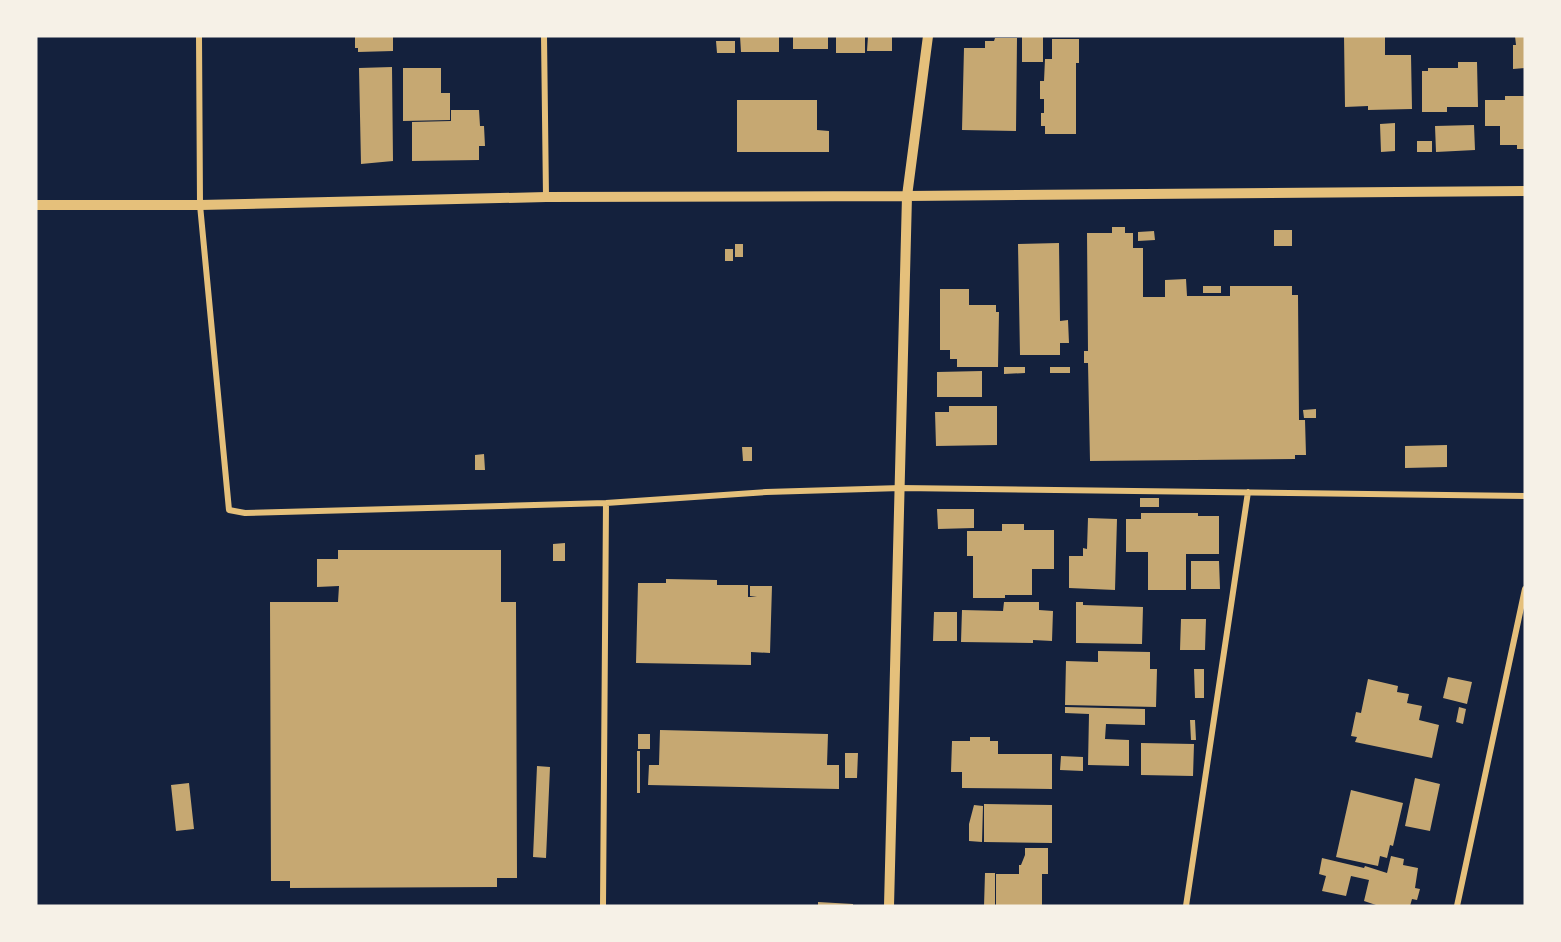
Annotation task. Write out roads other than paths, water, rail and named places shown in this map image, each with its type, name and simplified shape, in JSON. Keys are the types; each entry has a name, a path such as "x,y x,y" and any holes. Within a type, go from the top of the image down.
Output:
{"street":[{"path":"199,36 200,205 229,510 245,513 606,503 766,492 901,488 1525,496"},
{"path":"544,36 546,197"},
{"path":"889,906 907,196 928,36"},
{"path":"36,205 200,205 546,197 1525,191"},
{"path":"1186,906 1248,492"},
{"path":"603,906 606,503"},
{"path":"1457,906 1525,589"}]}
